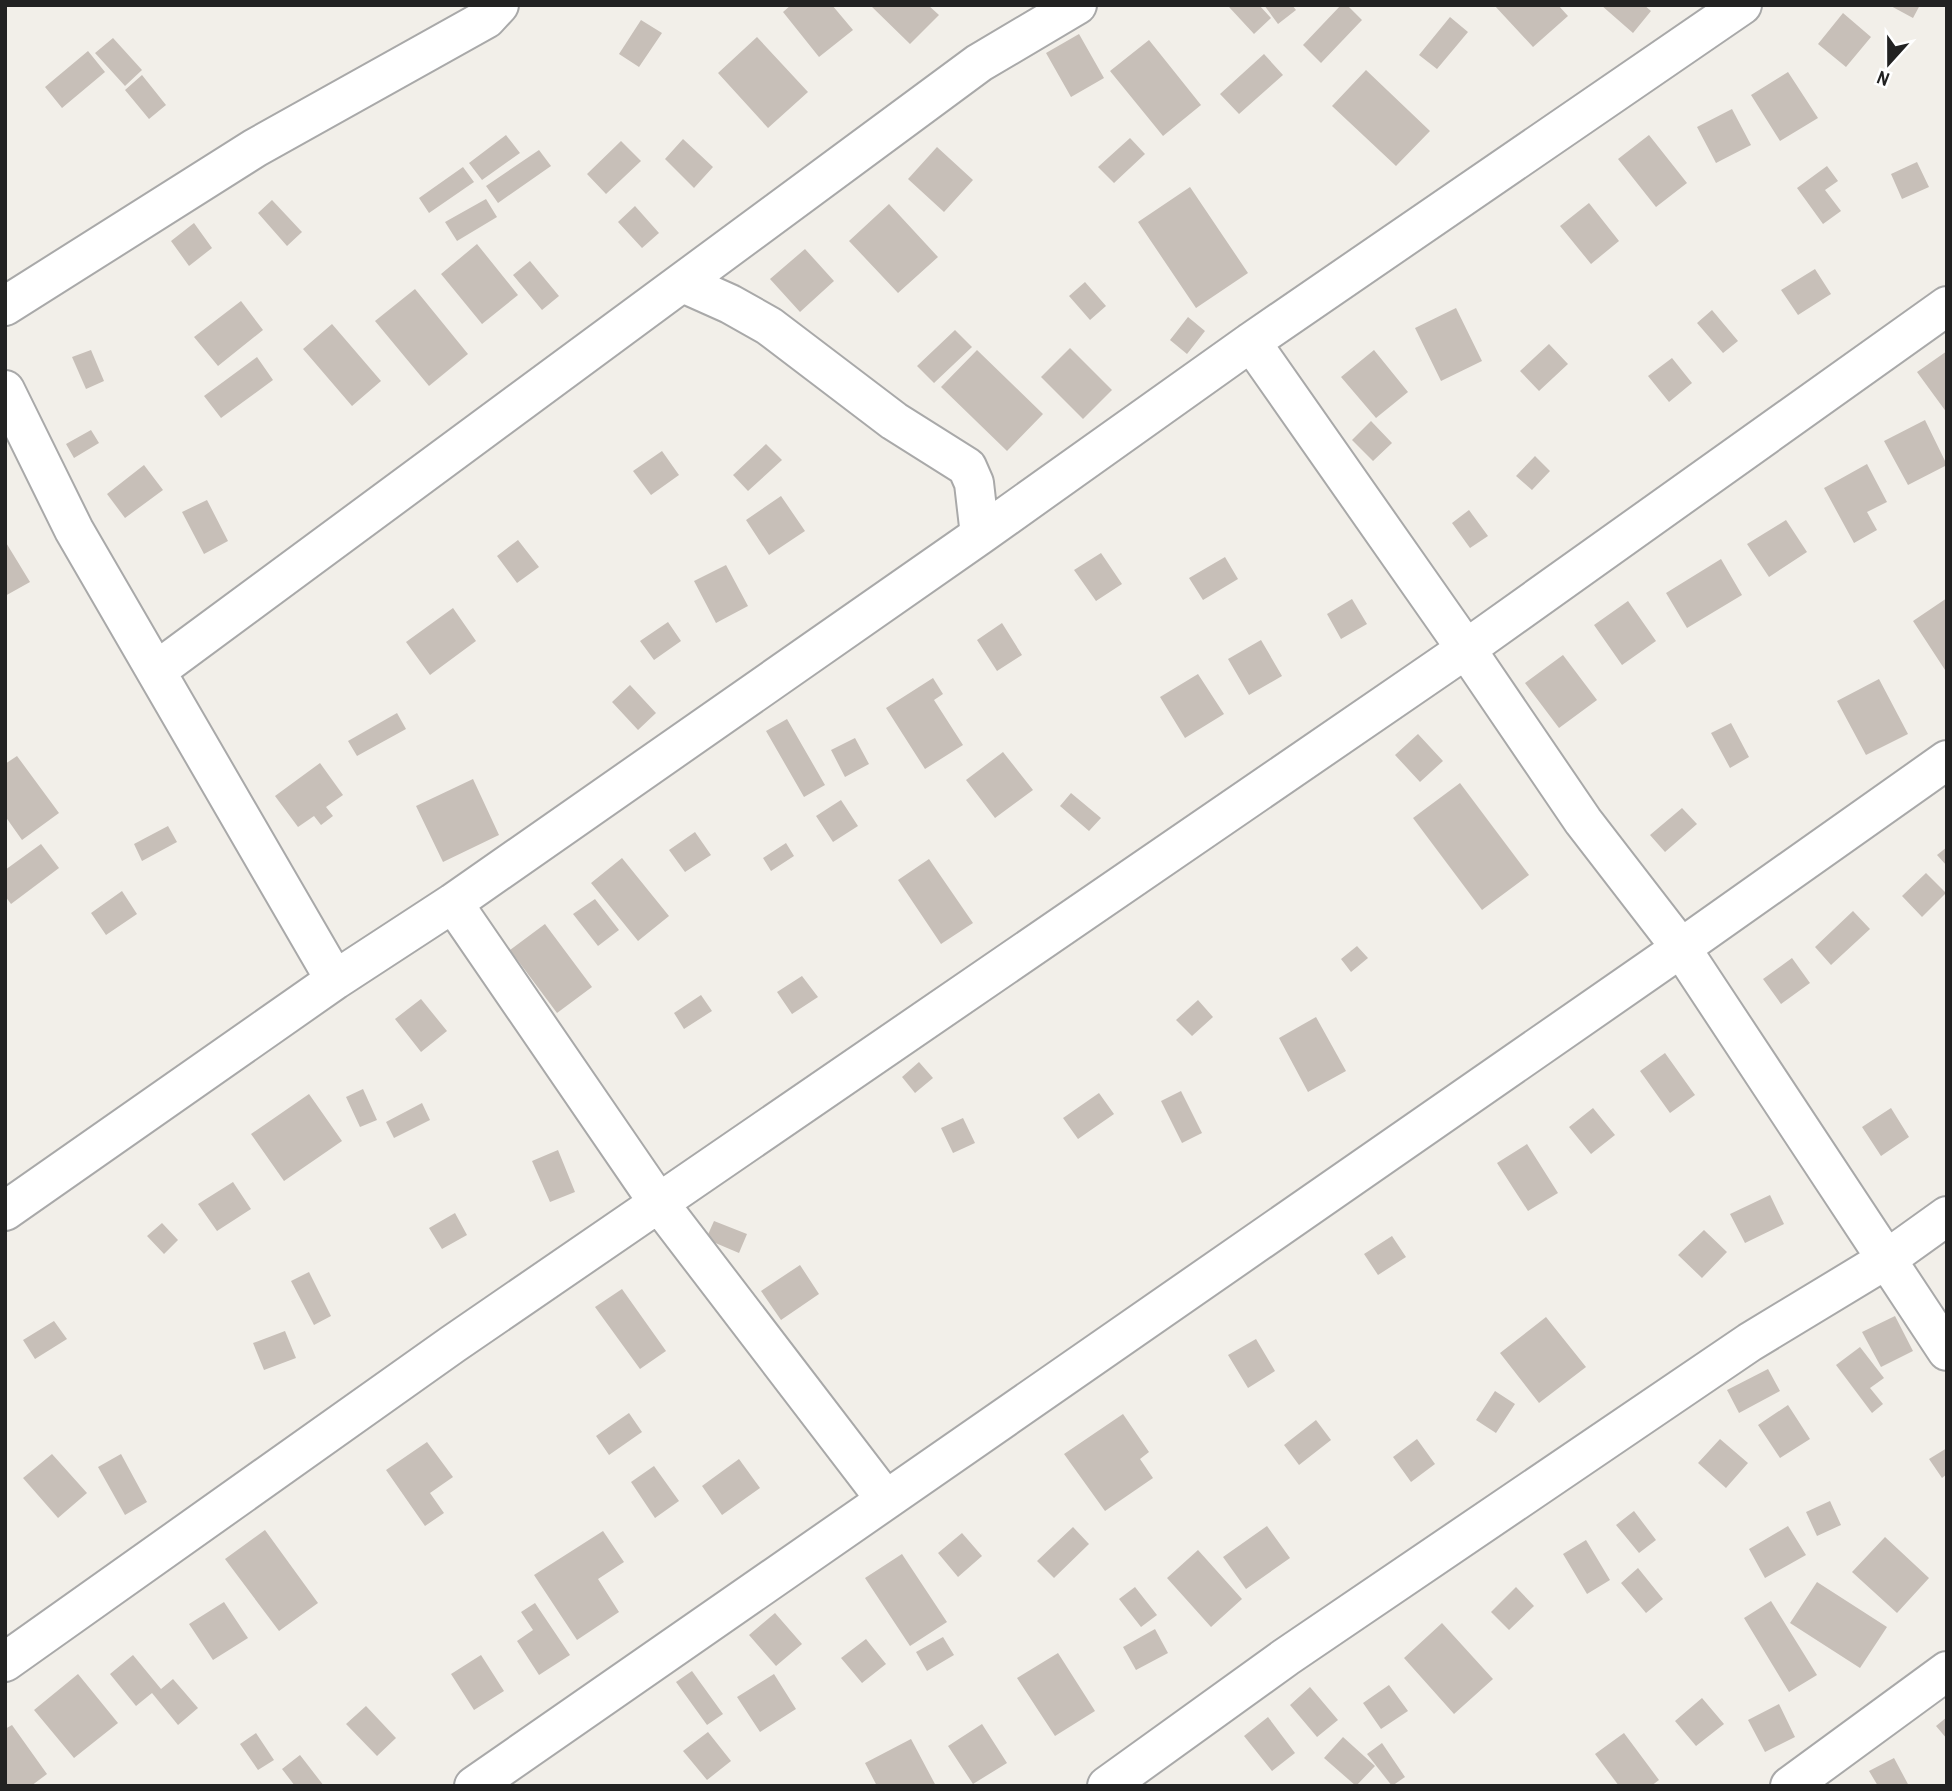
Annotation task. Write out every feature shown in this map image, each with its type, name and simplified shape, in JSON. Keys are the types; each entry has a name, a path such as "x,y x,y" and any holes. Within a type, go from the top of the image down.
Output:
{"street":[{"path":"5,306 255,148 486,19 499,5"},
{"path":"156,671 979,63 1077,5"},
{"path":"5,1211 980,535 1251,342 1742,5"},
{"path":"683,283 730,304 769,326 894,421 967,467 974,484 980,535"},
{"path":"5,1662 453,1344 1466,649 1947,306"},
{"path":"1251,342 1583,821 1681,948 1947,1351"},
{"path":"5,390 74,530 335,980"},
{"path":"474,1786 1681,948 1947,760"},
{"path":"453,902 658,1202 886,1500"},
{"path":"1107,1786 1286,1657 1738,1349 1887,1259 1947,1216"},
{"path":"1790,1786 1947,1671"}],"building":[{"path":"791,5 832,5 853,30 819,57 783,12"},
{"path":"870,5 928,5 939,15 910,44"},
{"path":"1259,5 1271,18 1254,34 1229,7"},
{"path":"1264,5 1292,5 1296,10 1278,24"},
{"path":"1341,5 1347,5 1362,20 1321,63 1303,45"},
{"path":"1494,5 1558,5 1568,16 1533,47"},
{"path":"1601,5 1644,5 1651,11 1633,33"},
{"path":"1889,5 1920,5 1913,18"},
{"path":"1843,13 1871,37 1846,67 1818,44"},
{"path":"1450,17 1468,32 1437,69 1419,55"},
{"path":"641,20 662,33 639,67 619,54"},
{"path":"1079,34 1104,78 1071,97 1046,53"},
{"path":"757,37 808,92 768,128 718,73"},
{"path":"113,38 142,70 125,86 95,53"},
{"path":"1149,40 1201,105 1163,136 1110,71"},
{"path":"88,51 105,72 62,108 45,87"},
{"path":"1264,54 1283,75 1239,114 1220,94"},
{"path":"1366,70 1430,131 1396,166 1332,106"},
{"path":"1788,72 1818,118 1780,141 1751,95"},
{"path":"142,75 166,105 149,119 125,90"},
{"path":"1732,109 1751,145 1716,163 1697,127"},
{"path":"506,135 520,153 482,180 469,163"},
{"path":"1649,135 1687,183 1656,207 1618,159"},
{"path":"1130,138 1145,154 1114,183 1098,167"},
{"path":"683,139 713,167 694,188 665,159"},
{"path":"621,141 641,161 606,194 587,174"},
{"path":"937,147 973,180 944,212 908,179"},
{"path":"539,150 551,166 498,203 486,186"},
{"path":"1917,162 1929,187 1902,199 1891,174"},
{"path":"1827,166 1838,181 1825,190 1841,211 1823,224 1797,188"},
{"path":"463,167 474,182 429,213 419,198"},
{"path":"1190,187 1248,273 1196,308 1138,222"},
{"path":"486,199 497,217 457,241 445,222"},
{"path":"272,200 302,232 287,246 258,213"},
{"path":"1589,203 1619,241 1591,264 1560,226"},
{"path":"889,204 938,257 898,293 849,241"},
{"path":"635,206 659,233 642,248 618,222"},
{"path":"194,223 212,248 189,266 171,241"},
{"path":"477,244 518,295 482,324 441,274"},
{"path":"805,249 834,281 800,312 770,279"},
{"path":"530,261 559,296 542,310 513,275"},
{"path":"1815,269 1831,294 1798,315 1781,290"},
{"path":"1085,282 1106,306 1090,320 1069,296"},
{"path":"415,289 468,354 429,386 375,321"},
{"path":"241,301 263,330 218,366 194,337"},
{"path":"1456,308 1482,361 1441,381 1415,328"},
{"path":"1712,310 1738,341 1723,353 1697,323"},
{"path":"1188,317 1205,331 1187,354 1170,340"},
{"path":"332,324 381,381 352,406 303,349"},
{"path":"955,330 972,347 934,383 917,366"},
{"path":"1549,344 1568,364 1539,391 1520,371"},
{"path":"1070,348 1112,390 1083,419 1041,377"},
{"path":"91,350 104,381 86,389 72,357"},
{"path":"977,350 1043,414 1007,451 941,387"},
{"path":"1374,350 1408,392 1376,418 1341,377"},
{"path":"1947,351 1947,413 1917,372"},
{"path":"257,357 273,380 221,418 204,396"},
{"path":"1672,358 1692,383 1669,402 1648,376"},
{"path":"1925,420 1947,465 1908,485 1884,441"},
{"path":"1371,421 1392,443 1373,461 1352,440"},
{"path":"91,430 99,443 74,458 66,444"},
{"path":"766,444 782,460 748,491 733,475"},
{"path":"662,451 679,475 651,495 633,471"},
{"path":"1535,456 1550,471 1532,490 1516,476"},
{"path":"1867,464 1887,502 1867,512 1877,530 1854,543 1824,488"},
{"path":"144,465 163,490 125,518 107,494"},
{"path":"781,496 805,531 769,555 746,520"},
{"path":"207,500 228,541 204,554 182,512"},
{"path":"1469,510 1488,536 1470,548 1452,523"},
{"path":"1786,520 1807,552 1769,577 1747,544"},
{"path":"518,540 539,567 517,583 497,556"},
{"path":"5,541 30,582 5,596"},
{"path":"1101,553 1122,584 1096,601 1074,570"},
{"path":"1225,557 1238,579 1203,600 1189,578"},
{"path":"1721,559 1742,595 1687,628 1666,593"},
{"path":"726,565 748,606 716,623 694,581"},
{"path":"1947,598 1947,673 1913,621"},
{"path":"1352,599 1367,624 1341,639 1327,614"},
{"path":"1628,601 1656,641 1622,665 1594,625"},
{"path":"453,608 476,641 430,675 406,642"},
{"path":"668,622 681,641 654,660 640,641"},
{"path":"1002,623 1022,655 997,671 977,640"},
{"path":"1261,640 1282,676 1249,695 1228,659"},
{"path":"1563,655 1597,700 1559,728 1525,683"},
{"path":"1198,674 1224,714 1185,738 1160,697"},
{"path":"933,678 943,694 934,700 963,745 925,769 886,708"},
{"path":"1879,679 1908,734 1866,755 1837,701"},
{"path":"630,685 656,713 638,730 612,702"},
{"path":"397,713 406,729 357,756 348,741"},
{"path":"787,719 825,785 804,797 766,731"},
{"path":"1731,723 1749,757 1730,768 1711,733"},
{"path":"1418,734 1443,761 1420,782 1395,755"},
{"path":"855,738 869,764 845,777 831,750"},
{"path":"1003,752 1033,790 995,818 966,780"},
{"path":"17,756 59,813 22,840 5,816 5,764"},
{"path":"320,763 343,795 326,807 333,816 321,825 314,816 298,827 275,796"},
{"path":"473,779 499,835 443,862 416,806"},
{"path":"1460,783 1529,875 1482,910 1413,818"},
{"path":"1071,793 1101,818 1089,831 1060,806"},
{"path":"841,800 858,826 833,842 816,816"},
{"path":"1682,808 1697,824 1665,852 1650,835"},
{"path":"168,826 177,842 142,861 134,844"},
{"path":"695,832 711,855 685,872 669,850"},
{"path":"786,843 794,856 771,871 763,858"},
{"path":"41,844 59,868 11,904 5,896 5,870"},
{"path":"1947,847 1947,866 1937,855"},
{"path":"622,858 669,916 638,941 591,883"},
{"path":"929,859 973,923 941,944 898,880"},
{"path":"1926,873 1946,893 1922,917 1902,896"},
{"path":"122,891 137,914 106,935 91,913"},
{"path":"595,899 619,930 598,946 573,914"},
{"path":"1853,911 1870,929 1831,965 1815,947"},
{"path":"545,924 592,987 557,1013 510,950"},
{"path":"1357,946 1368,958 1351,972 1341,959"},
{"path":"1792,958 1810,983 1781,1004 1763,979"},
{"path":"802,976 818,997 792,1014 777,992"},
{"path":"701,995 712,1011 684,1029 674,1013"},
{"path":"421,999 447,1031 421,1052 395,1019"},
{"path":"1198,1000 1213,1017 1192,1036 1176,1020"},
{"path":"1316,1017 1346,1071 1308,1092 1279,1038"},
{"path":"1665,1053 1695,1095 1670,1113 1640,1071"},
{"path":"919,1062 933,1078 915,1093 902,1077"},
{"path":"363,1089 377,1120 360,1127 346,1097"},
{"path":"1181,1091 1202,1133 1182,1143 1161,1101"},
{"path":"1099,1093 1114,1114 1078,1139 1063,1118"},
{"path":"309,1094 342,1141 284,1181 251,1134"},
{"path":"422,1103 430,1120 394,1138 386,1122"},
{"path":"1593,1108 1615,1135 1591,1154 1569,1127"},
{"path":"1891,1108 1909,1137 1881,1156 1862,1127"},
{"path":"963,1118 975,1143 953,1153 941,1128"},
{"path":"1527,1144 1558,1193 1528,1211 1497,1163"},
{"path":"558,1150 575,1192 550,1202 532,1161"},
{"path":"233,1182 251,1209 217,1231 198,1204"},
{"path":"1770,1195 1784,1224 1745,1243 1730,1214"},
{"path":"455,1213 467,1235 442,1249 429,1228"},
{"path":"714,1221 747,1234 739,1253 706,1239"},
{"path":"162,1223 178,1240 164,1254 147,1236"},
{"path":"1704,1230 1727,1252 1702,1278 1678,1255"},
{"path":"1392,1236 1406,1257 1378,1275 1364,1254"},
{"path":"800,1265 819,1294 781,1320 761,1291"},
{"path":"309,1272 331,1316 314,1325 291,1281"},
{"path":"622,1289 666,1351 640,1369 595,1307"},
{"path":"1895,1316 1913,1351 1881,1367 1862,1332"},
{"path":"1546,1317 1586,1367 1539,1403 1500,1353"},
{"path":"54,1321 67,1339 35,1359 23,1340"},
{"path":"285,1331 296,1358 264,1370 253,1343"},
{"path":"1256,1339 1275,1371 1248,1388 1228,1355"},
{"path":"1860,1347 1884,1378 1870,1388 1883,1404 1872,1413 1836,1365"},
{"path":"1768,1369 1780,1391 1739,1413 1727,1390"},
{"path":"1495,1391 1515,1404 1496,1433 1476,1420"},
{"path":"1788,1405 1810,1439 1780,1458 1758,1425"},
{"path":"629,1413 642,1432 609,1455 596,1436"},
{"path":"1123,1414 1149,1452 1140,1459 1153,1478 1105,1511 1064,1454"},
{"path":"1316,1420 1331,1440 1299,1465 1284,1445"},
{"path":"1417,1439 1435,1464 1411,1482 1393,1457"},
{"path":"1720,1439 1748,1463 1726,1488 1698,1463"},
{"path":"427,1442 453,1477 430,1493 444,1513 425,1526 386,1470"},
{"path":"1947,1448 1947,1474 1942,1478 1929,1459"},
{"path":"52,1454 87,1493 58,1518 23,1478"},
{"path":"121,1454 147,1502 125,1515 98,1467"},
{"path":"739,1459 760,1488 722,1515 702,1486"},
{"path":"654,1466 679,1501 655,1518 631,1482"},
{"path":"1830,1501 1841,1525 1817,1536 1806,1512"},
{"path":"1634,1511 1656,1540 1639,1553 1616,1525"},
{"path":"1267,1526 1290,1558 1246,1589 1223,1557"},
{"path":"1788,1526 1806,1555 1765,1578 1749,1549"},
{"path":"1073,1527 1089,1544 1054,1578 1037,1561"},
{"path":"265,1530 318,1603 279,1631 225,1559"},
{"path":"603,1531 624,1562 598,1579 619,1612 577,1640 534,1575"},
{"path":"962,1533 982,1556 958,1577 938,1553"},
{"path":"1885,1537 1929,1578 1897,1613 1852,1572"},
{"path":"1586,1540 1610,1580 1587,1594 1563,1554"},
{"path":"1198,1550 1242,1599 1211,1627 1167,1578"},
{"path":"902,1554 947,1622 910,1646 865,1578"},
{"path":"1638,1568 1663,1599 1646,1613 1621,1583"},
{"path":"1817,1582 1887,1627 1860,1668 1790,1623"},
{"path":"1135,1587 1157,1615 1141,1627 1119,1599"},
{"path":"1516,1587 1534,1606 1509,1630 1491,1612"},
{"path":"1771,1601 1817,1675 1789,1692 1744,1618"},
{"path":"224,1602 248,1638 213,1660 189,1624"},
{"path":"535,1603 570,1655 539,1675 517,1641 533,1630 521,1612"},
{"path":"775,1613 802,1644 776,1666 749,1635"},
{"path":"1442,1623 1493,1679 1454,1714 1404,1658"},
{"path":"1155,1629 1168,1653 1136,1670 1123,1647"},
{"path":"943,1637 954,1655 927,1671 916,1652"},
{"path":"866,1639 886,1664 862,1683 841,1658"},
{"path":"1058,1653 1095,1711 1055,1736 1017,1678"},
{"path":"133,1655 161,1689 173,1679 198,1708 178,1725 152,1693 136,1706 110,1674"},
{"path":"481,1655 504,1691 474,1710 451,1674"},
{"path":"692,1671 723,1714 707,1725 676,1682"},
{"path":"78,1674 118,1723 74,1758 34,1710"},
{"path":"774,1674 796,1709 760,1732 737,1697"},
{"path":"1389,1685 1408,1711 1381,1729 1363,1703"},
{"path":"1310,1687 1338,1720 1317,1737 1290,1705"},
{"path":"1702,1698 1724,1724 1696,1746 1675,1721"},
{"path":"1779,1704 1795,1737 1765,1752 1748,1720"},
{"path":"366,1706 396,1738 377,1756 346,1724"},
{"path":"1268,1717 1295,1753 1272,1771 1244,1736"},
{"path":"1947,1717 1947,1739 1936,1726"},
{"path":"982,1724 1007,1763 973,1784 948,1746"},
{"path":"12,1725 47,1774 31,1786 5,1784 5,1729"},
{"path":"708,1732 731,1761 707,1780 683,1751"},
{"path":"256,1733 274,1760 258,1770 240,1744"},
{"path":"1624,1733 1659,1780 1651,1786 1619,1786 1595,1754"},
{"path":"1343,1737 1375,1766 1356,1786 1324,1758"},
{"path":"911,1739 936,1786 877,1786 865,1763"},
{"path":"1382,1743 1405,1777 1392,1786 1367,1754"},
{"path":"300,1755 324,1786 295,1786 282,1769"},
{"path":"1894,1758 1909,1786 1878,1786 1869,1771"}]}
